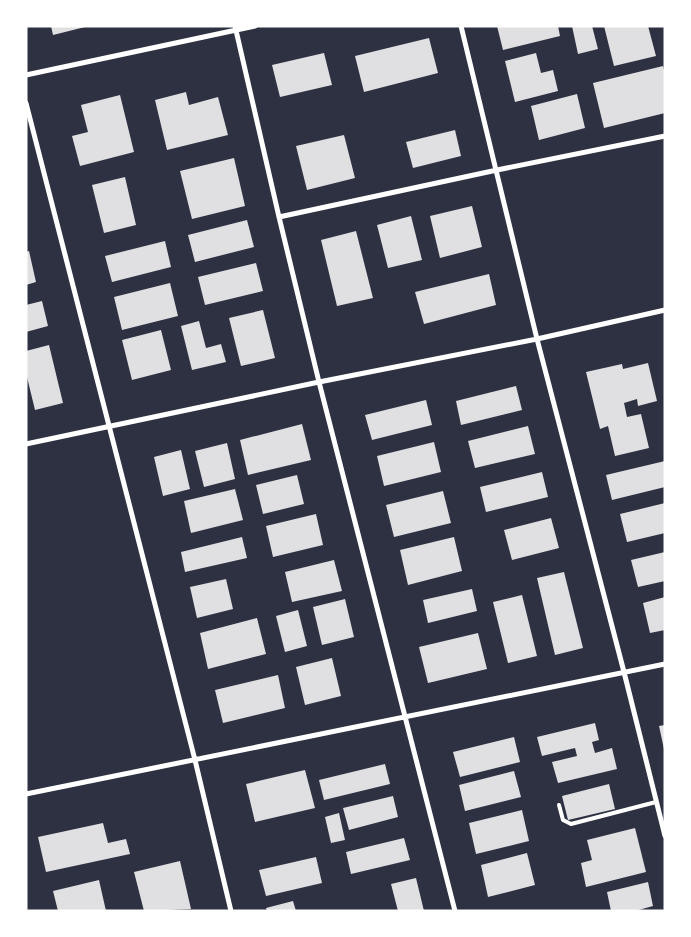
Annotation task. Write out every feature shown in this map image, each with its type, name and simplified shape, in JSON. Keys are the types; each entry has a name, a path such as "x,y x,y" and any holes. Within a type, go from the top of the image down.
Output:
{"street":[{"path":"26,75 235,28 255,26"},
{"path":"461,26 537,339 665,836"},
{"path":"235,28 278,217 319,382 455,911"},
{"path":"26,103 195,760 231,911"},
{"path":"278,217 665,136"},
{"path":"26,444 319,382 537,339 665,310"},
{"path":"26,794 665,664"}],"lane":[{"path":"559,805 564,820 571,824 656,802"}],"building":[{"path":"51,26 85,26 85,27 53,35"},
{"path":"497,26 558,26 560,36 503,50"},
{"path":"572,26 592,26 598,49 578,54"},
{"path":"604,26 648,26 656,56 614,66"},
{"path":"429,38 438,73 364,92 355,56"},
{"path":"324,53 332,85 280,97 272,65"},
{"path":"536,53 541,73 553,70 558,91 515,102 505,61"},
{"path":"663,66 665,74 665,113 604,128 593,83"},
{"path":"186,92 189,105 218,97 228,135 167,150 155,100"},
{"path":"577,94 585,128 539,140 531,106"},
{"path":"120,95 134,152 80,166 72,136 88,132 81,105"},
{"path":"455,130 461,156 413,168 406,142"},
{"path":"344,135 355,178 307,190 296,146"},
{"path":"234,158 245,206 192,219 180,171"},
{"path":"125,177 136,225 104,233 92,185"},
{"path":"472,206 482,247 440,258 430,216"},
{"path":"411,216 422,260 388,268 377,225"},
{"path":"247,220 254,247 195,262 188,235"},
{"path":"356,231 373,298 337,306 321,240"},
{"path":"165,241 171,267 112,282 105,256"},
{"path":"29,251 36,282 26,285 26,252"},
{"path":"256,263 263,291 205,305 198,277"},
{"path":"489,274 496,305 424,324 415,292"},
{"path":"170,283 178,316 122,330 114,297"},
{"path":"42,301 48,326 26,332 26,305"},
{"path":"263,310 275,358 241,366 229,318"},
{"path":"199,321 206,348 221,344 226,362 192,370 181,326"},
{"path":"161,330 171,370 132,380 122,340"},
{"path":"49,345 63,403 35,410 26,373 26,351"},
{"path":"648,363 657,401 638,406 637,399 624,403 627,417 641,414 649,448 615,456 608,426 600,429 586,372 622,364 623,369"},
{"path":"516,386 522,410 461,425 456,401"},
{"path":"426,400 432,425 372,440 365,415"},
{"path":"302,424 311,460 248,475 240,440"},
{"path":"528,426 535,454 475,468 468,441"},
{"path":"434,442 441,472 384,486 377,456"},
{"path":"227,443 235,479 204,487 195,451"},
{"path":"181,450 190,489 163,496 154,457"},
{"path":"665,461 665,487 612,500 606,475"},
{"path":"542,472 548,497 486,512 480,487"},
{"path":"297,475 304,504 263,514 256,485"},
{"path":"235,489 243,520 191,533 184,501"},
{"path":"443,491 451,523 394,537 386,505"},
{"path":"665,503 665,533 627,542 620,514"},
{"path":"316,514 323,545 273,557 266,526"},
{"path":"551,518 559,548 512,560 504,530"},
{"path":"242,537 247,558 185,572 181,552"},
{"path":"454,537 462,571 408,585 400,550"},
{"path":"665,552 665,581 638,587 631,560"},
{"path":"334,560 342,591 292,602 285,572"},
{"path":"564,572 583,648 555,655 537,578"},
{"path":"226,579 233,609 197,618 190,587"},
{"path":"472,589 477,611 428,623 423,600"},
{"path":"522,595 537,656 508,663 493,602"},
{"path":"665,597 665,630 650,633 643,603"},
{"path":"345,599 354,637 322,645 313,607"},
{"path":"298,610 307,646 285,652 276,616"},
{"path":"257,618 266,654 208,669 200,633"},
{"path":"478,633 487,669 428,683 419,647"},
{"path":"332,658 341,696 305,705 296,667"},
{"path":"278,675 285,708 223,723 215,690"},
{"path":"595,723 599,740 592,742 595,753 612,748 617,769 558,783 552,762 577,756 575,748 542,756 537,737"},
{"path":"665,725 665,749 664,749 659,726"},
{"path":"514,737 520,762 460,777 453,752"},
{"path":"385,764 390,784 324,800 319,780"},
{"path":"305,770 315,808 255,822 246,784"},
{"path":"514,771 521,797 465,811 459,785"},
{"path":"609,784 615,809 568,820 562,796"},
{"path":"393,796 398,817 349,830 343,808"},
{"path":"522,810 529,841 476,854 469,823"},
{"path":"339,813 345,840 331,843 325,817"},
{"path":"103,823 108,843 126,839 130,854 46,872 38,837"},
{"path":"635,828 646,872 586,887 581,863 592,860 587,840"},
{"path":"404,838 410,860 351,874 346,852"},
{"path":"527,853 535,885 488,897 481,865"},
{"path":"316,857 322,883 266,896 259,870"},
{"path":"180,861 191,909 144,911 134,872"},
{"path":"416,878 424,911 398,911 391,884"},
{"path":"99,880 106,911 58,911 53,891"},
{"path":"648,882 653,906 635,911 611,911 607,892"},
{"path":"293,901 296,911 267,911 266,908"}]}
